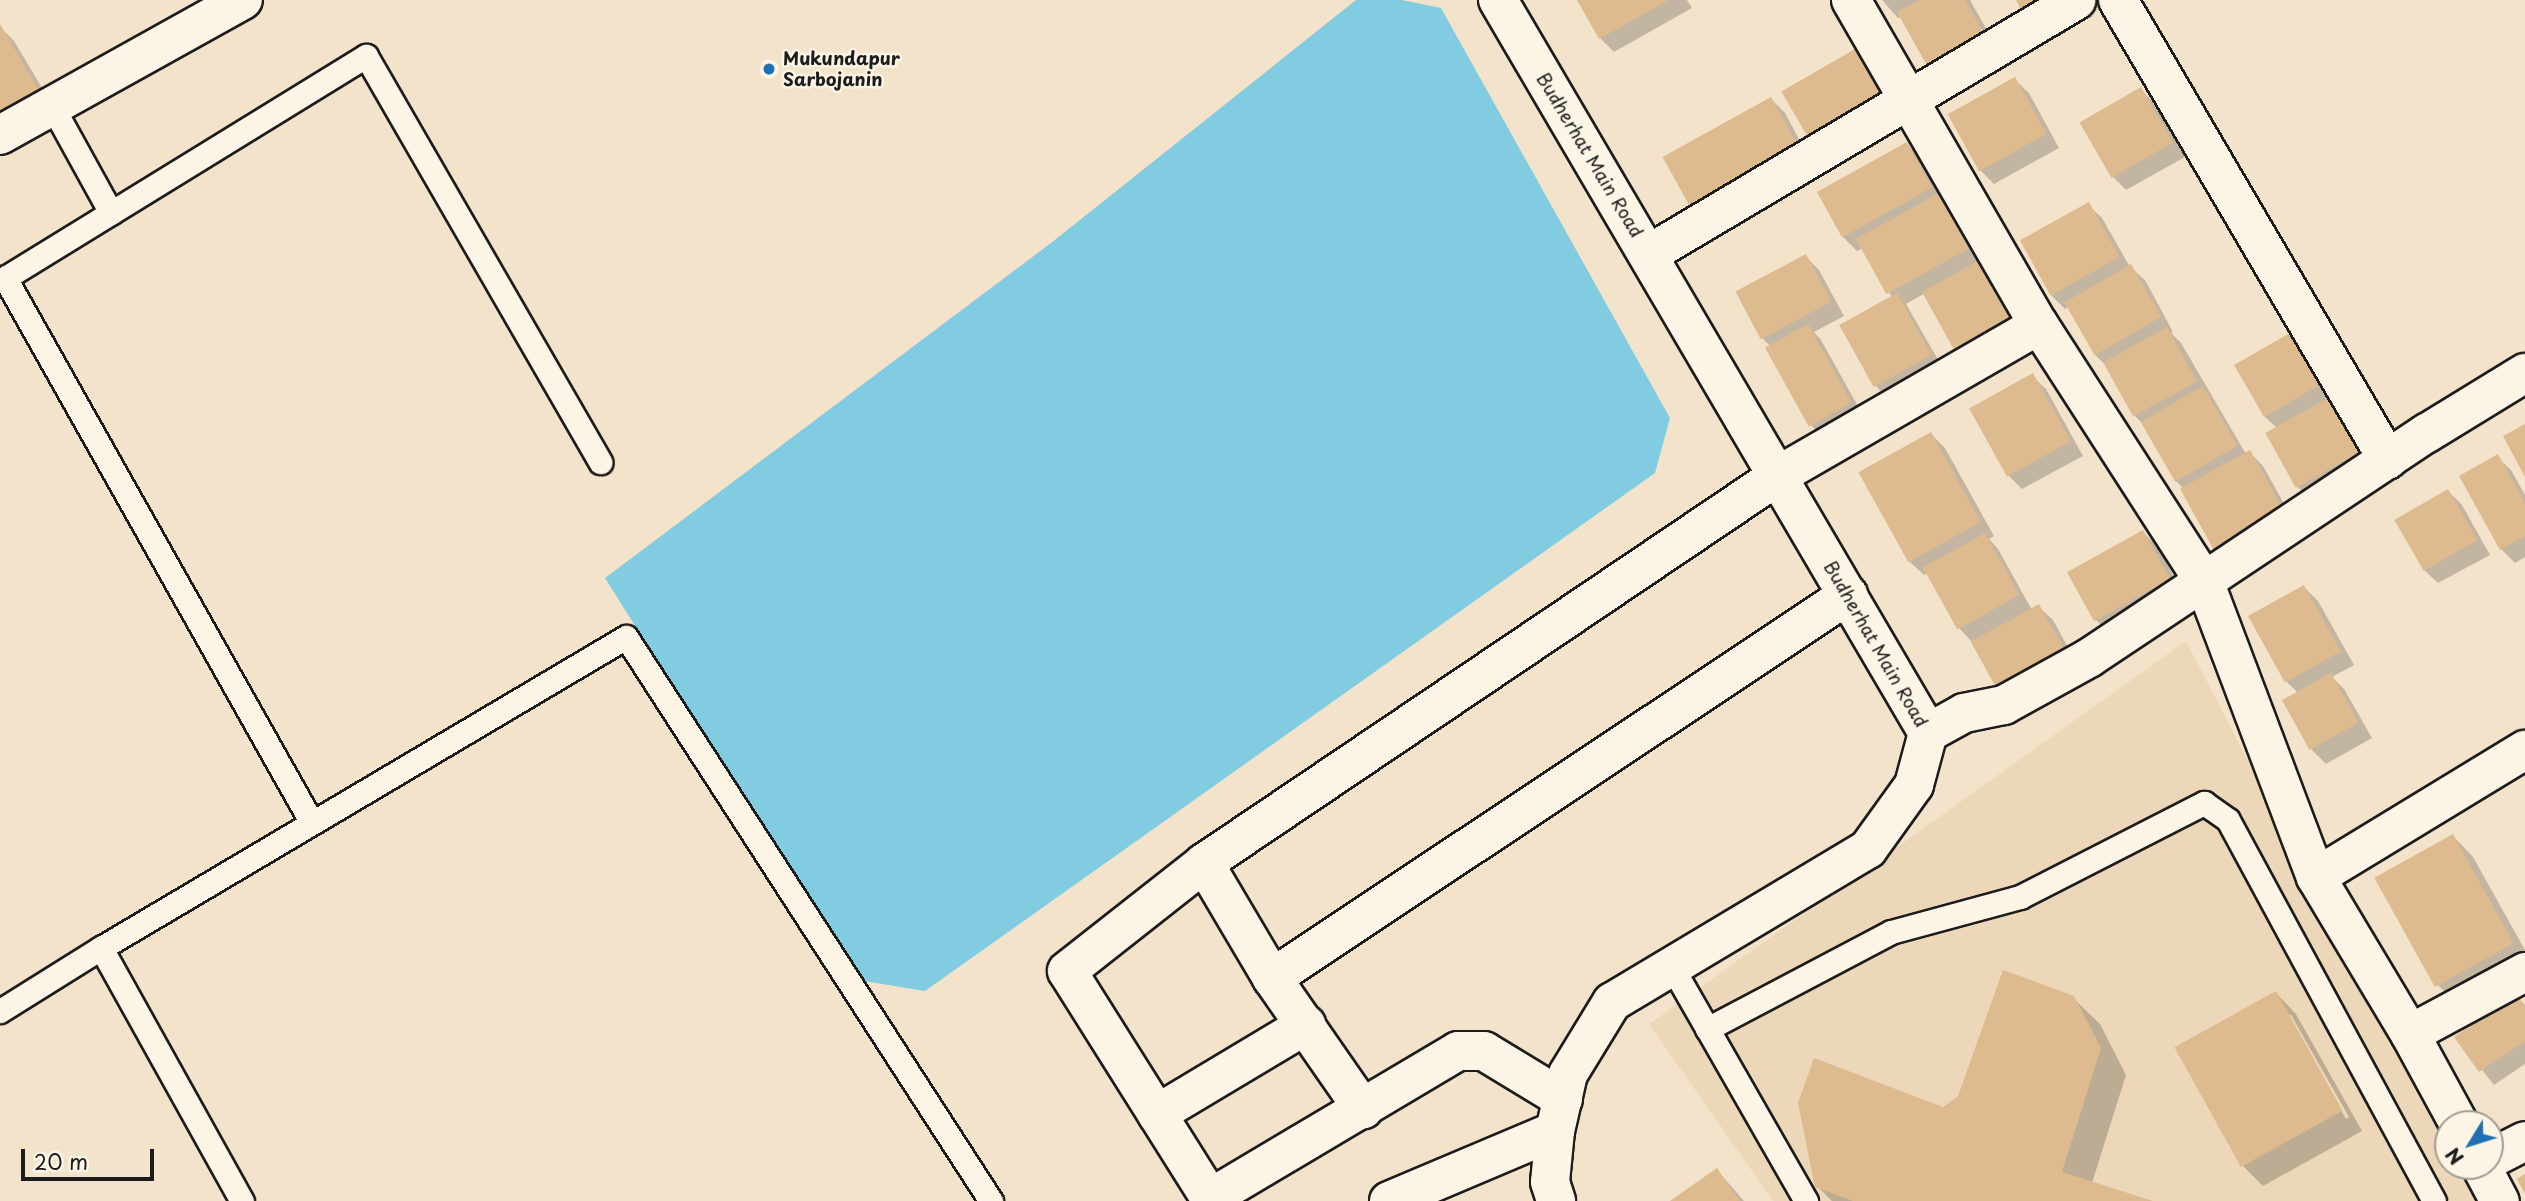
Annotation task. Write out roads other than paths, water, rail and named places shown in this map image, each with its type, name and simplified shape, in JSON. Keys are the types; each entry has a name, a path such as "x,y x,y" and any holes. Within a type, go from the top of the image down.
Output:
{"street":[{"path":"0,135 243,0"},
{"name":"Budherhat Main Road","path":"1497,0 1779,475 1928,733 1914,786 1868,849 1612,1003 1568,1074 1544,1195"},
{"path":"1851,0 2039,325 2204,581 2316,877 2410,1034 2451,1110"},
{"path":"1649,254 2076,0"},
{"path":"2118,0 2388,460"},
{"path":"1389,1201 1559,1115 1484,1051 1458,1051 1210,1198 1067,971 1204,863 1779,475 2039,325"},
{"path":"1928,733 1964,713 2004,705 2046,683 2525,373"},
{"path":"1272,978 1849,595"},
{"path":"2316,877 2525,750"},
{"path":"1204,863 1272,978 1363,1109"},
{"path":"2410,1034 2525,972"},
{"path":"1157,1114 1306,1025"},
{"path":"2504,1152 2525,1141"},
{"path":"2489,1180 2500,1201"}],"lane":[{"path":"312,823 5,278 366,56 600,463"},
{"path":"52,107 111,213"},
{"path":"0,1011 101,948 626,638 992,1201"},
{"path":"1707,1029 1891,932 2020,897 2204,803 2228,820 2434,1201"},
{"path":"101,948 242,1201"},
{"path":"1672,967 1806,1201"}],"water":[{"path":"1356,0 1402,0 1441,8 1670,418 1655,473 925,991 858,980 605,578 1051,243"}],"place":[{"name":"Mukundapur Sarbojanin","path":"769,69"}]}
